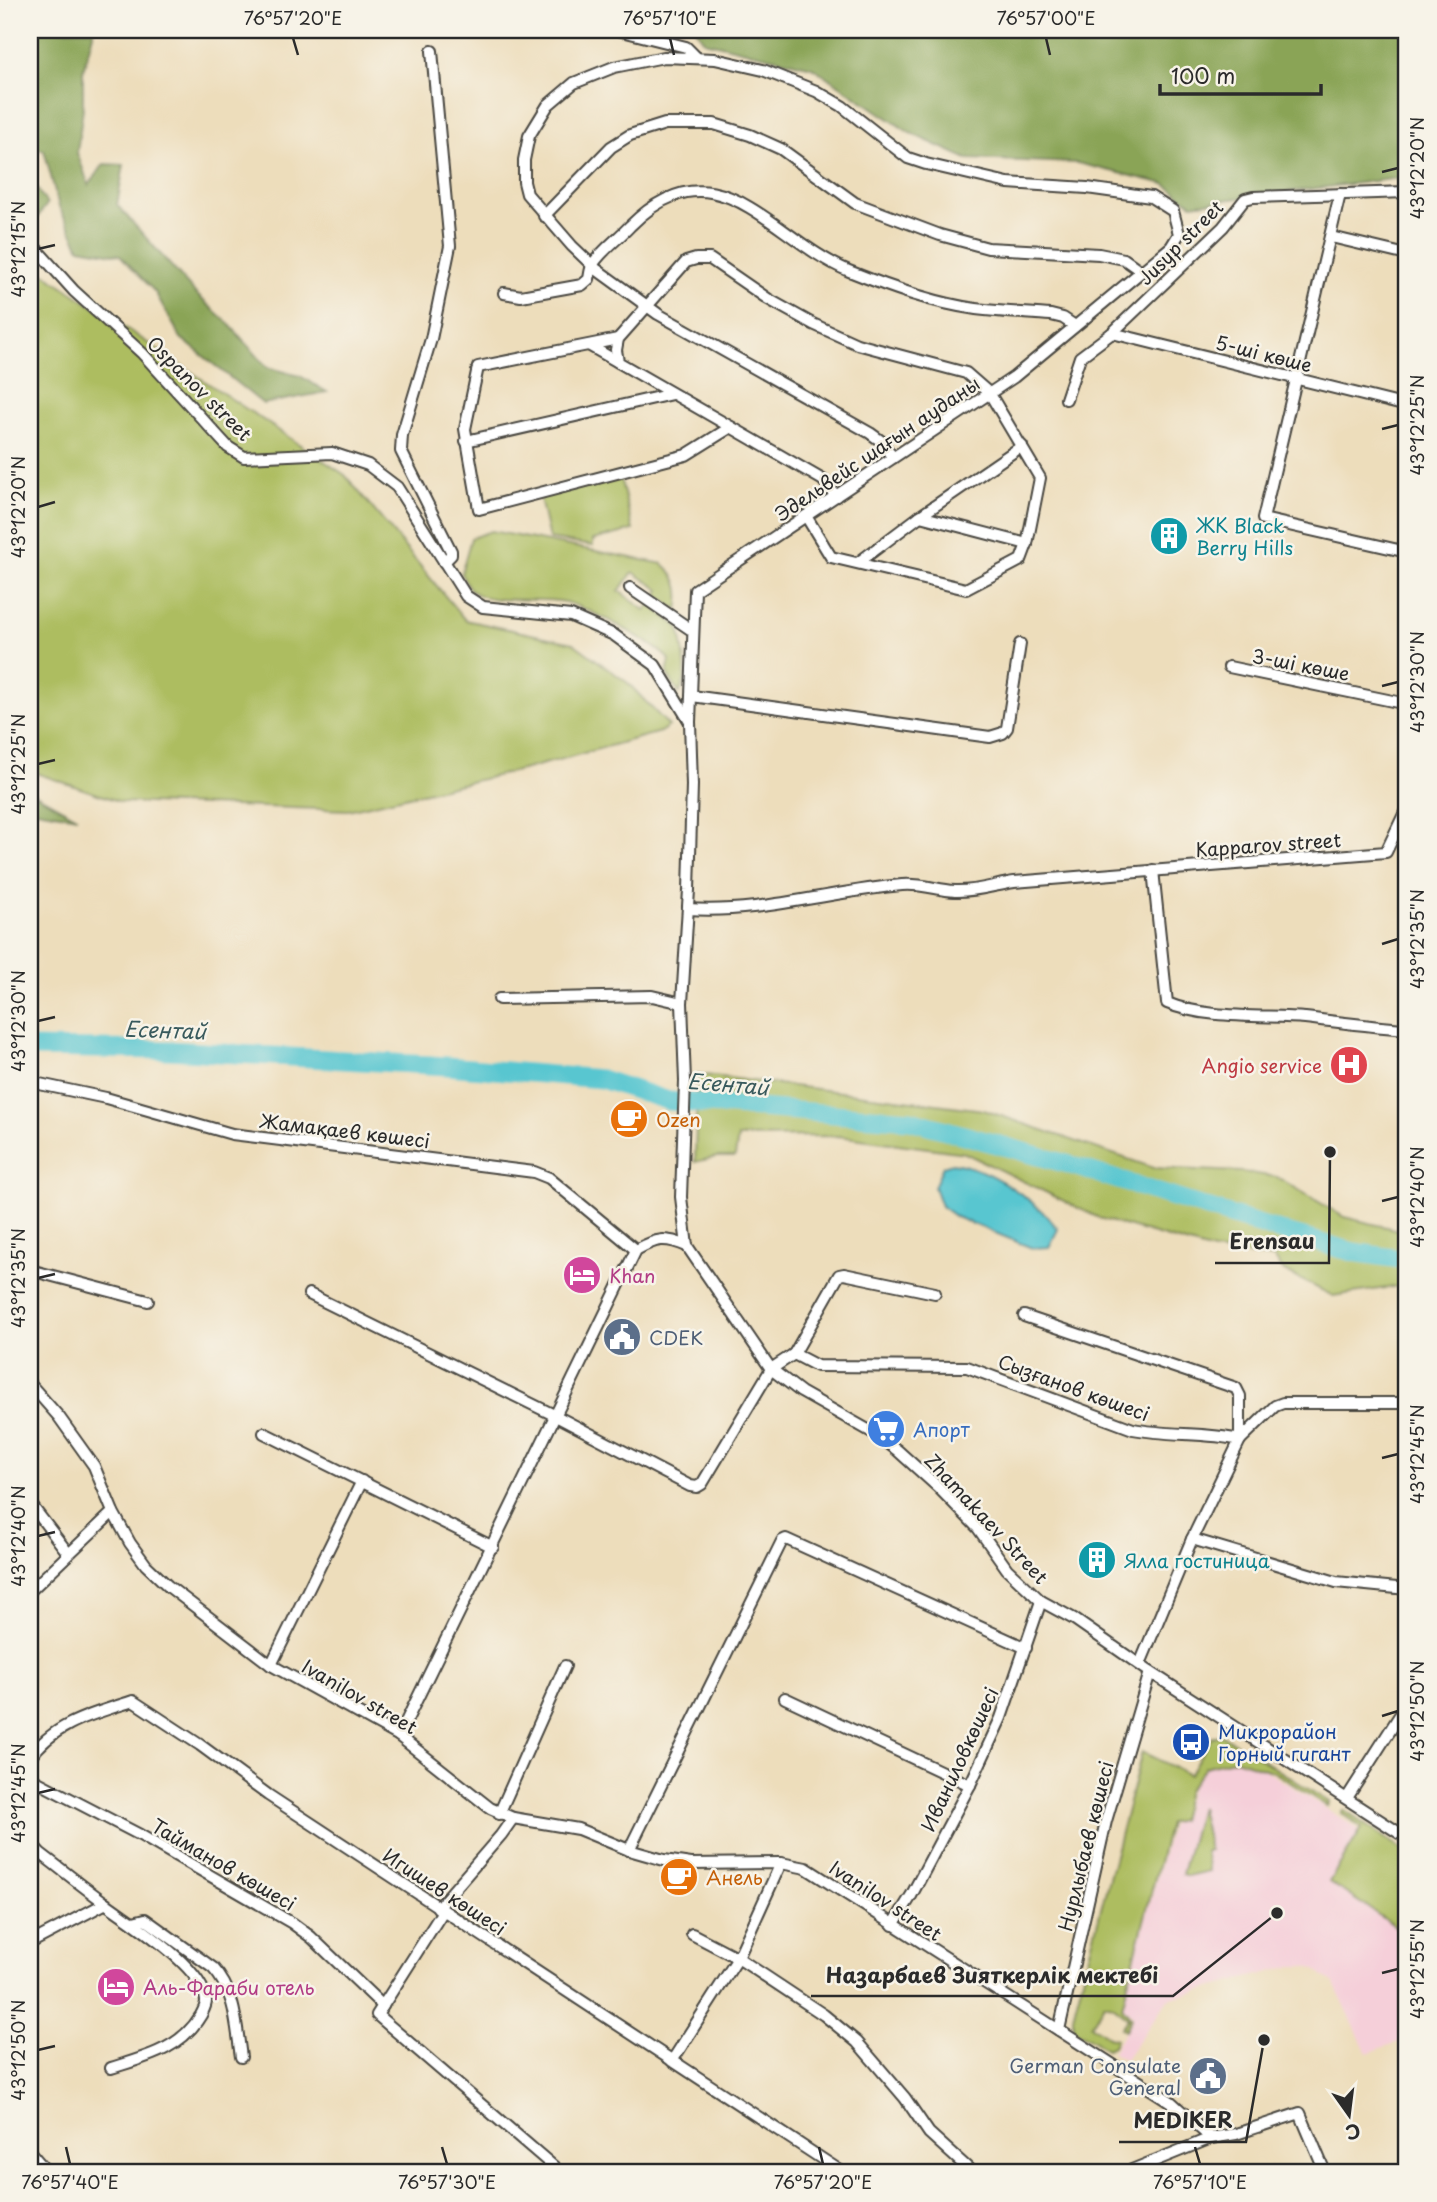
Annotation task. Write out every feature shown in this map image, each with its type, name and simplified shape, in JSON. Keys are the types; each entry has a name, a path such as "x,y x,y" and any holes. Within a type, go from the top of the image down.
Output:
{"street":[{"path":"618,30 686,47 697,58"},
{"path":"432,51 450,246 431,339 402,435 401,451 452,551 444,562"},
{"path":"697,58 664,58 614,67 573,83 548,105 529,136 523,160 527,194 592,265 648,306 870,433 881,441 893,458"},
{"name":"Эдельвейс шағын ауданы","path":"692,695 695,590 1014,377 1171,247 1179,234 1173,211 1151,197 1042,184 1009,183 926,164 908,158 842,106 816,91 763,70 697,58"},
{"path":"544,215 611,147 630,135 666,124 714,124 750,135 781,149 855,203 891,218 988,248 1099,254 1124,259 1141,271"},
{"path":"504,293 521,296 582,285 589,279 592,265 647,209 659,202 696,191 737,199 758,211 813,252 890,286 933,300 975,309 1051,315 1063,318 1075,326"},
{"name":"Jusyp street","path":"1066,399 1080,357 1112,333 1223,227 1245,199 1407,192"},
{"path":"1340,194 1263,519 1407,552"},
{"path":"1331,237 1407,255"},
{"name":"Ospanov street","path":"30,242 74,291 142,353 228,447 244,457 332,453 368,465 397,487 466,596 483,607 571,616 614,635 655,665 690,722"},
{"path":"618,362 618,339 686,262 710,259 768,299 856,344 966,373 990,394 1040,478 1027,544 1021,560 966,589 831,557 806,516"},
{"name":"5-ші көше","path":"1112,333 1407,406"},
{"path":"618,339 478,367 465,429 480,509 687,455 731,427"},
{"path":"590,346 824,480 836,496"},
{"path":"466,441 672,394"},
{"path":"859,562 920,516 1022,446"},
{"path":"920,516 1027,544"},
{"path":"630,588 693,631"},
{"path":"499,999 652,996 682,1003 688,909 692,695 990,737 1003,733 1007,728 1020,644"},
{"name":"3-ші көше","path":"1229,667 1407,704"},
{"name":"Kapparov street","path":"688,909 718,911 759,907 815,896 905,884 966,891 1014,882 1386,852 1407,808"},
{"path":"1153,870 1167,1003 1195,1011 1307,1018 1407,1029"},
{"name":"Zhamakaev Street","path":"682,1003 685,1122 681,1197 687,1246 771,1369 801,1391 877,1435 897,1450 978,1528 1007,1569 1041,1601 1074,1619 1150,1672 1407,1838"},
{"name":"Жамақаев көшесі","path":"30,1082 106,1098 232,1134 534,1172 549,1178 636,1250"},
{"path":"399,1736 636,1250 652,1241 669,1239 687,1246"},
{"path":"30,1270 148,1301"},
{"path":"309,1294 554,1415 690,1486 697,1487 702,1484 771,1369 792,1354 837,1278 842,1274 935,1293"},
{"path":"1024,1316 1236,1388 1240,1396 1240,1440"},
{"name":"Сызғанов көшесі","path":"792,1354 817,1366 967,1367 1133,1429 1240,1440"},
{"name":"Ivanilov street","path":"30,1384 59,1417 94,1466 113,1512 146,1565 186,1601 271,1665 399,1736 499,1814 578,1829 629,1850 664,1860 691,1864 781,1863 806,1868 1171,2102 1212,2138"},
{"path":"1140,1664 1192,1539 1240,1440 1275,1406 1283,1403 1407,1403"},
{"path":"264,1433 493,1547"},
{"path":"271,1665 362,1481"},
{"path":"30,1507 32,1506 68,1552"},
{"path":"30,1591 113,1512"},
{"path":"629,1850 782,1541 786,1539 1026,1648"},
{"path":"1192,1539 1336,1582 1407,1589"},
{"name":"Иваниловкөшесі","path":"893,1925 970,1785 1001,1718 1041,1601"},
{"path":"499,1814 565,1666"},
{"name":"Нурлыбаев көшесі","path":"1059,2030 1106,1821 1150,1672"},
{"path":"785,1698 970,1785"},
{"name":"Игишев көшесі","path":"30,1758 55,1732 77,1720 133,1701 200,1745 268,1795 842,2172"},
{"path":"1347,1798 1407,1704"},
{"name":"Тайманов көшесі","path":"30,1777 140,1835 292,1923 311,1937 383,2006 377,2015 560,2172"},
{"path":"383,2006 440,1909 513,1818"},
{"path":"30,1842 40,1853 133,1922 192,1973 206,2000 205,2008 187,2035 157,2053 111,2068"},
{"path":"672,2061 738,1958 781,1863"},
{"path":"30,1943 106,1903"},
{"path":"133,1922 145,1919 213,1968 221,1977 233,2003 241,2057"},
{"path":"692,1934 738,1958 824,2015 857,2042 905,2098 929,2133 972,2172"},
{"path":"1127,2172 1212,2138 1236,2134 1300,2113 1325,2172"},
{"path":"30,2152 47,2172"}],"shaded area":[{"path":"1221,1742 1407,1860 1407,2039 1367,2053 1334,1984 1318,1971 1304,1966 1293,1966 1168,1999 1125,2060 1112,2053 1132,2020 1132,2016 1123,2006 1171,1824 1181,1820 1192,1783"}],"green space":[{"path":"30,30 94,30 83,71 83,108 77,153 89,185 104,164 124,165 117,205 195,293 229,324 267,367 300,376 327,392 263,404 181,338 155,292 120,255 80,248 59,207 44,150 30,148"},
{"path":"696,30 1407,30 1407,177 1192,204 1165,184 1077,163 967,159 910,133 812,67 704,41"},
{"path":"30,178 47,204 37,218 30,212"},
{"path":"30,264 345,475 465,620 573,643 628,683 669,726 660,732 526,769 348,810 121,802 30,771"},
{"path":"619,473 633,530 593,540 593,546 549,539 539,494"},
{"path":"491,531 663,564 678,584 678,610 657,595 660,590 633,572 619,591 645,610 650,605 679,627 685,670 683,686 679,693 667,674 670,660 605,618 555,600 492,598 473,592 461,574 471,538"},
{"path":"30,791 77,817 30,809"},
{"path":"697,1074 984,1110 1154,1168 1242,1172 1277,1177 1344,1217 1407,1232 1407,1285 1333,1296 1284,1271 1274,1258 1213,1251 1099,1218 965,1153 838,1136 738,1137 735,1157 717,1157 695,1162"},
{"path":"1223,1736 1234,1742 1329,1802 1327,1806 1274,1772 1236,1759 1205,1767 1187,1791 1180,1820 1169,1823 1122,2007 1131,2018 1125,2030 1121,2028 1128,2018 1113,2006 1104,2004 1091,2025 1108,2037 1116,2039 1113,2046 1107,2049 1076,2031 1073,2027 1073,2016 1142,1752 1189,1775 1211,1738"},
{"path":"1200,1807 1209,1850 1205,1851 1209,1871 1187,1876 1182,1874"},
{"path":"1343,1810 1407,1853 1407,1934 1329,1882 1362,1828 1341,1813"}],"water":[{"path":"952,1163 996,1178 1037,1207 1058,1229 1049,1247 1032,1248 956,1217 941,1206 934,1187 943,1166"}],"waterway":[{"name":"Есентай","path":"30,1048 168,1050 447,1066 601,1079 669,1101 910,1120 1064,1163 1353,1252 1407,1260"}],"place":[{"name":"ЖК Black Berry Hills","path":"1169,536"},
{"name":"Angio service","path":"1349,1065"},
{"name":"Ozen","path":"629,1119"},
{"name":"Erensau","path":"1330,1152"},
{"name":"Khan","path":"582,1275"},
{"name":"CDEK","path":"622,1337"},
{"name":"Апорт","path":"886,1429"},
{"name":"Ялла гостиница","path":"1097,1560"},
{"name":"Микрорайон Горный гигант","path":"1191,1742"},
{"name":"Анель","path":"679,1877"},
{"name":"Назарбаев Зияткерлік мектебі","path":"1277,1913"},
{"name":"Аль-Фараби отель","path":"116,1987"},
{"name":"MEDIKER","path":"1264,2040"},
{"name":"German Consulate General","path":"1208,2076"}]}
